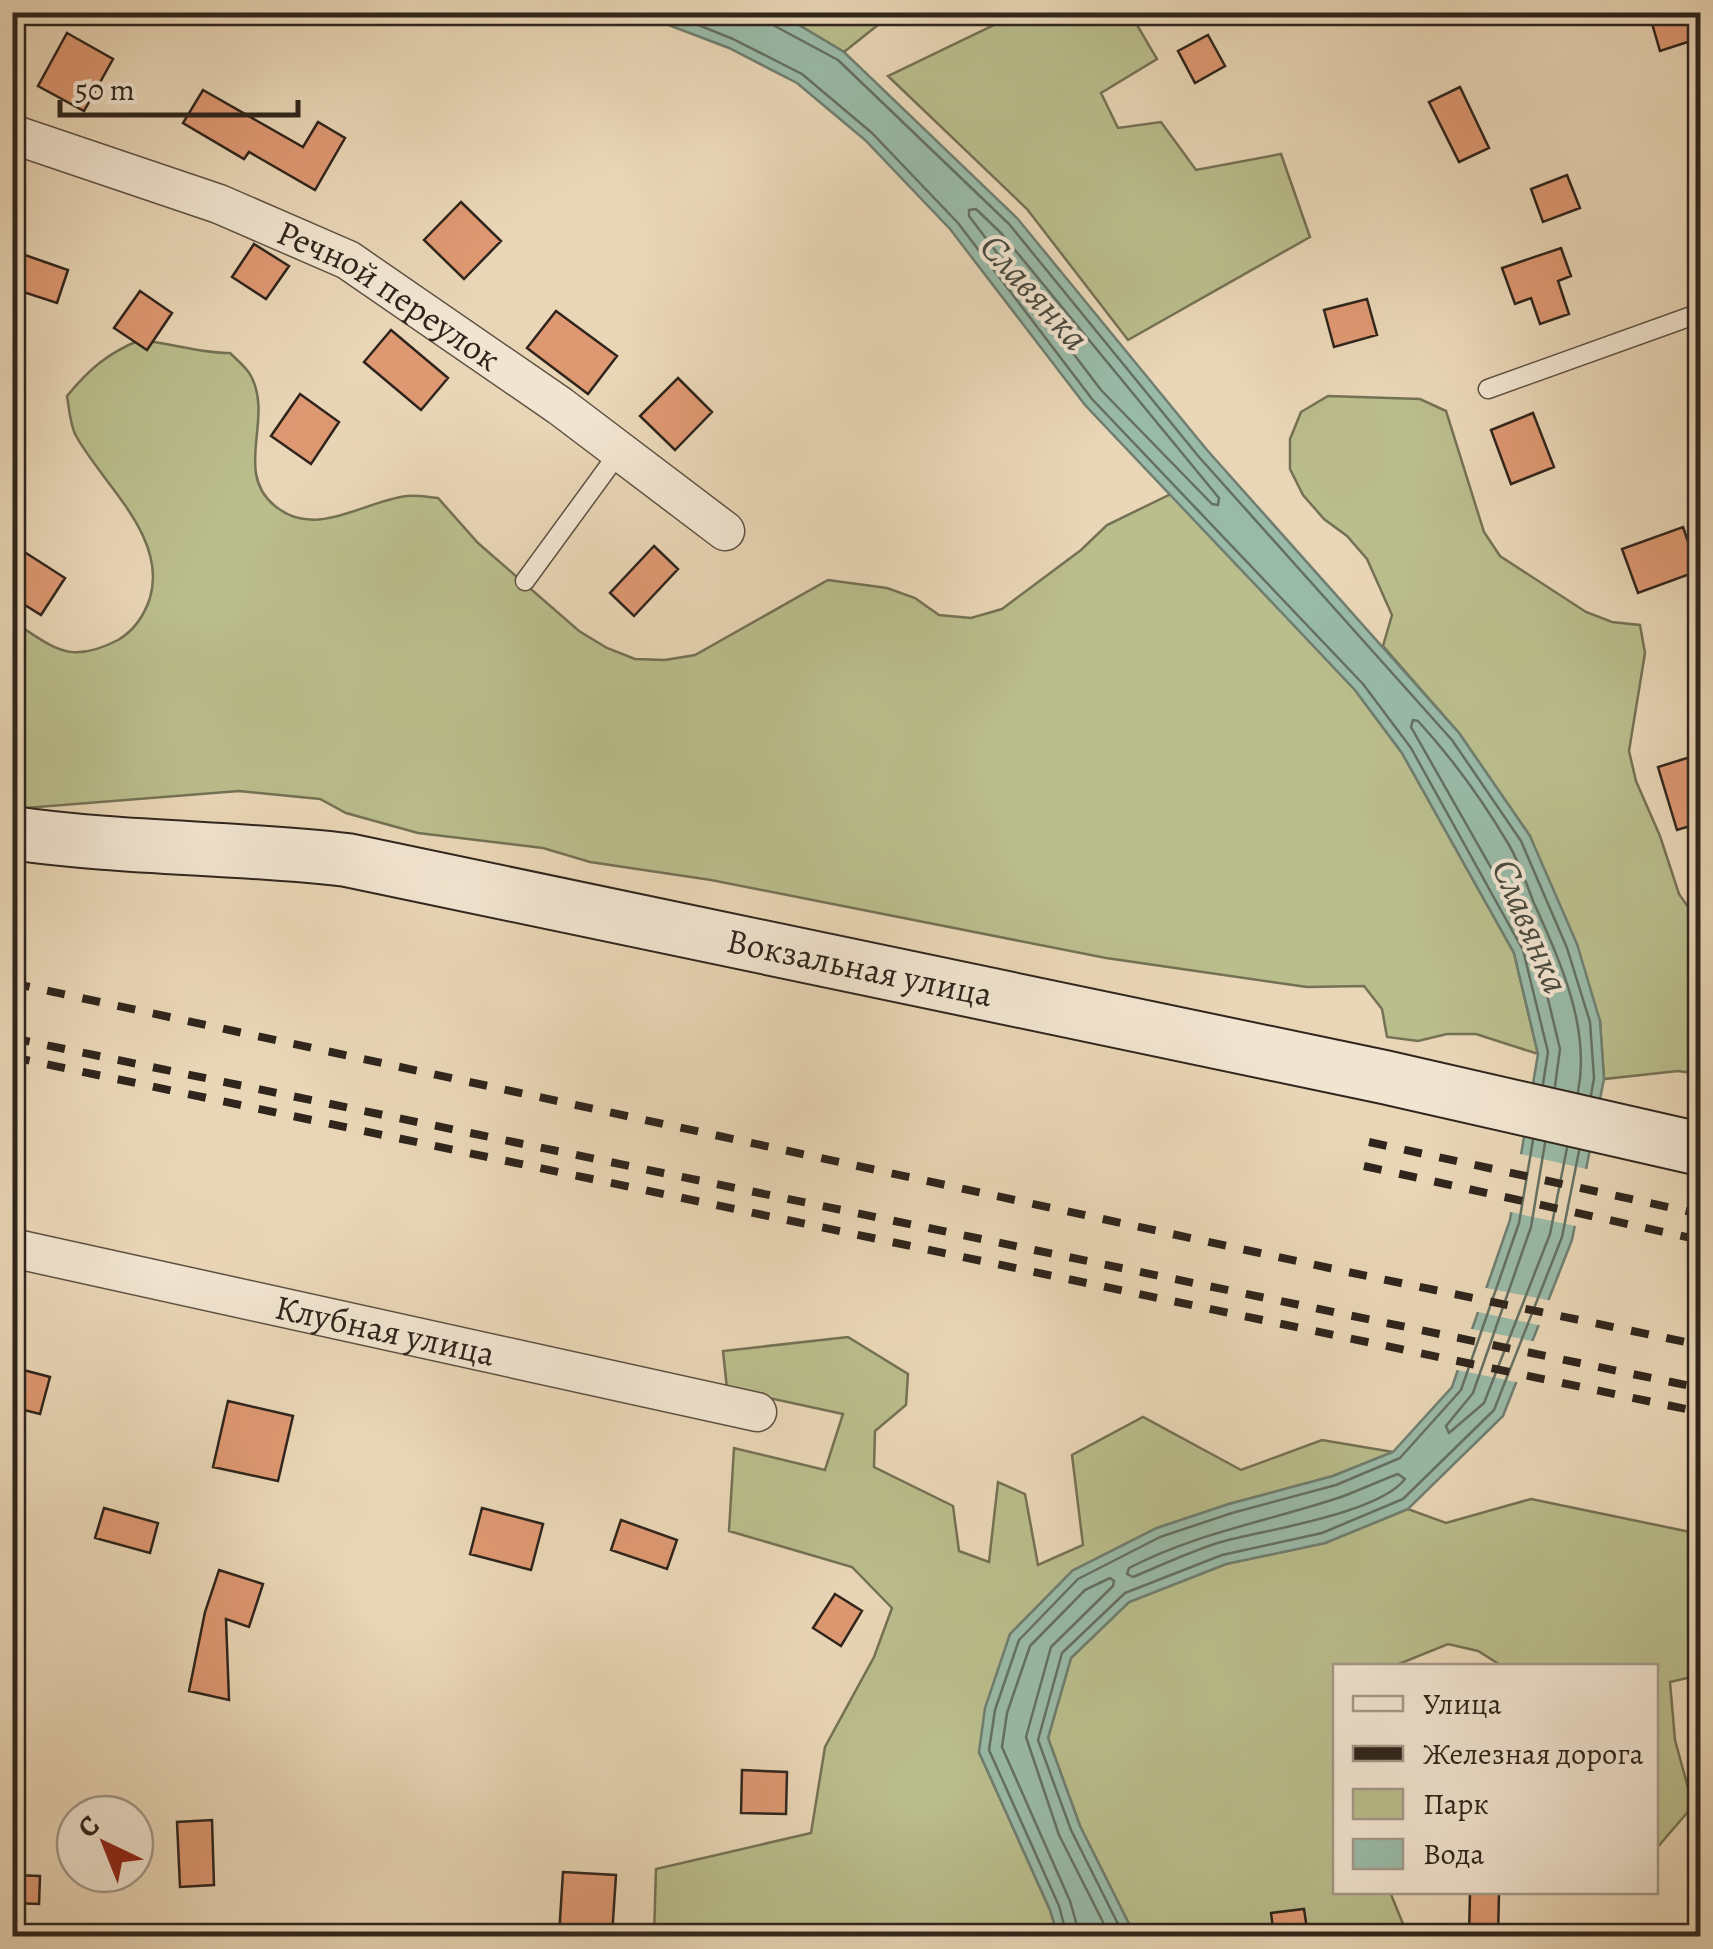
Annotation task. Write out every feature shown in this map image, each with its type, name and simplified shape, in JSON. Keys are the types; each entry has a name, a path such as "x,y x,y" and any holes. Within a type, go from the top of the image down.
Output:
{"street":[{"name":"Речной переулок","path":"12,134 219,204 348,260 560,406 726,531"},
{"name":"Вокзальная улица","path":"12,833 121,845 284,852 347,860 1384,1077 1700,1149"},
{"name":"Клубная улица","path":"12,1248 756,1412"}],"lane":[{"path":"1488,390 1700,312"},
{"path":"524,581 620,451"}],"green space":[{"path":"763,13 893,13 844,52 792,21"},
{"path":"1019,13 1130,13 1157,59 1101,93 1118,128 1161,122 1196,170 1281,154 1310,237 1128,340 1027,209 888,76"},
{"path":"140,340 230,353 247,370 259,410 257,477 275,506 291,516 323,519 390,499 438,498 478,543 579,631 635,659 695,655 828,580 887,588 915,598 939,615 971,618 1002,609 1081,550 1107,525 1171,494 1355,690 1402,753 1514,953 1538,1054 1476,1034 1447,1034 1418,1041 1387,1037 1382,1009 1364,986 1307,987 1106,958 711,880 590,862 543,848 418,833 346,813 320,799 239,791 13,809 12,621 62,650 86,652 129,632 142,617 150,598 150,553 129,511 75,434 67,396 100,363"},
{"path":"1328,396 1420,399 1446,411 1484,532 1500,556 1586,612 1612,622 1640,625 1645,653 1629,751 1636,781 1679,894 1700,924 1700,1074 1678,1071 1604,1079 1600,1021 1530,836 1459,733 1383,646 1392,615 1367,559 1303,495 1290,469 1290,439 1301,412"},
{"path":"848,1337 908,1374 906,1405 875,1431 874,1467 953,1506 959,1551 989,1562 998,1482 1025,1494 1038,1565 1083,1545 1072,1455 1143,1417 1241,1470 1322,1440 1393,1452 1333,1476 1157,1528 1072,1571 979,1752 1058,1936 654,1936 656,1869 811,1833 825,1747 874,1657 892,1608 852,1567 729,1531 734,1448 825,1470 843,1414 727,1389 723,1351"},
{"path":"1531,1499 1700,1534 1700,1675 1670,1682 1675,1740 1693,1806 1658,1847 1658,1664 1499,1664 1478,1651 1448,1644 1399,1664 1333,1664 1333,1894 1391,1894 1408,1936 1135,1936 1080,1826 1048,1738 1071,1658 1129,1602 1226,1564 1325,1543 1408,1509 1446,1523"}],"water":[{"name":"Славянка","path":"637,13 763,13 792,21 844,52 1017,218 1207,450 1459,733 1530,836 1577,944 1600,1021 1604,1079 1572,1240 1503,1416 1408,1509 1325,1543 1226,1564 1129,1602 1071,1658 1048,1738 1080,1826 1135,1936 1058,1936 979,1752 985,1708 1010,1634 1072,1571 1157,1528 1333,1476 1393,1452 1452,1387 1510,1220 1538,1054 1514,953 1402,753 1355,690 1085,405 950,229 865,140 797,83 729,48"}],"pier":[{"path":"1516,1153 1591,1170 1580,1227 1506,1211"},
{"path":"1481,1287 1553,1301 1543,1326 1473,1311"},
{"path":"1467,1328 1537,1342 1521,1383 1452,1369"}],"building":[{"path":"1673,12 1700,12 1700,38 1660,51 1651,20"},
{"path":"67,33 113,59 84,111 38,86"},
{"path":"1208,35 1225,66 1195,83 1178,51"},
{"path":"1460,87 1489,148 1459,162 1429,102"},
{"path":"203,90 303,147 318,122 345,138 315,190 249,152 244,159 183,123"},
{"path":"1567,175 1580,208 1543,222 1531,189"},
{"path":"461,202 501,241 464,279 424,240"},
{"path":"254,244 289,266 266,299 232,277"},
{"path":"1561,248 1571,276 1558,281 1569,314 1540,324 1531,298 1515,304 1502,268"},
{"path":"25,255 68,270 57,303 14,289"},
{"path":"140,291 172,313 147,350 114,328"},
{"path":"1367,299 1377,335 1334,347 1324,310"},
{"path":"556,311 617,356 588,394 527,348"},
{"path":"391,330 448,378 421,410 364,362"},
{"path":"678,378 712,412 675,450 640,416"},
{"path":"300,394 339,422 311,464 271,436"},
{"path":"1533,413 1554,467 1511,484 1491,430"},
{"path":"1683,527 1698,571 1638,593 1622,549"},
{"path":"12,544 65,578 41,615 12,597"},
{"path":"654,546 678,569 634,616 610,593"},
{"path":"1700,754 1700,823 1677,830 1658,767"},
{"path":"12,1367 50,1377 40,1414 12,1407"},
{"path":"228,1401 293,1416 278,1481 213,1467"},
{"path":"104,1508 158,1523 150,1553 95,1538"},
{"path":"482,1508 543,1524 531,1570 470,1554"},
{"path":"621,1520 677,1540 667,1569 611,1550"},
{"path":"219,1570 263,1584 249,1627 226,1619 229,1700 189,1691 205,1612"},
{"path":"835,1594 862,1611 841,1646 813,1628"},
{"path":"742,1770 787,1772 786,1814 741,1813"},
{"path":"212,1820 214,1885 180,1887 177,1822"},
{"path":"563,1872 616,1875 612,1936 559,1936"},
{"path":"12,1875 40,1876 39,1904 12,1903"},
{"path":"1470,1894 1499,1894 1498,1936 1469,1936"},
{"path":"1304,1909 1308,1936 1274,1936 1271,1913"}],"railway":[{"path":"12,983 1700,1345"},
{"path":"12,1038 1700,1388"},
{"path":"12,1057 1700,1412"},
{"path":"1369,1142 1700,1214"},
{"path":"1364,1166 1700,1240"}]}
